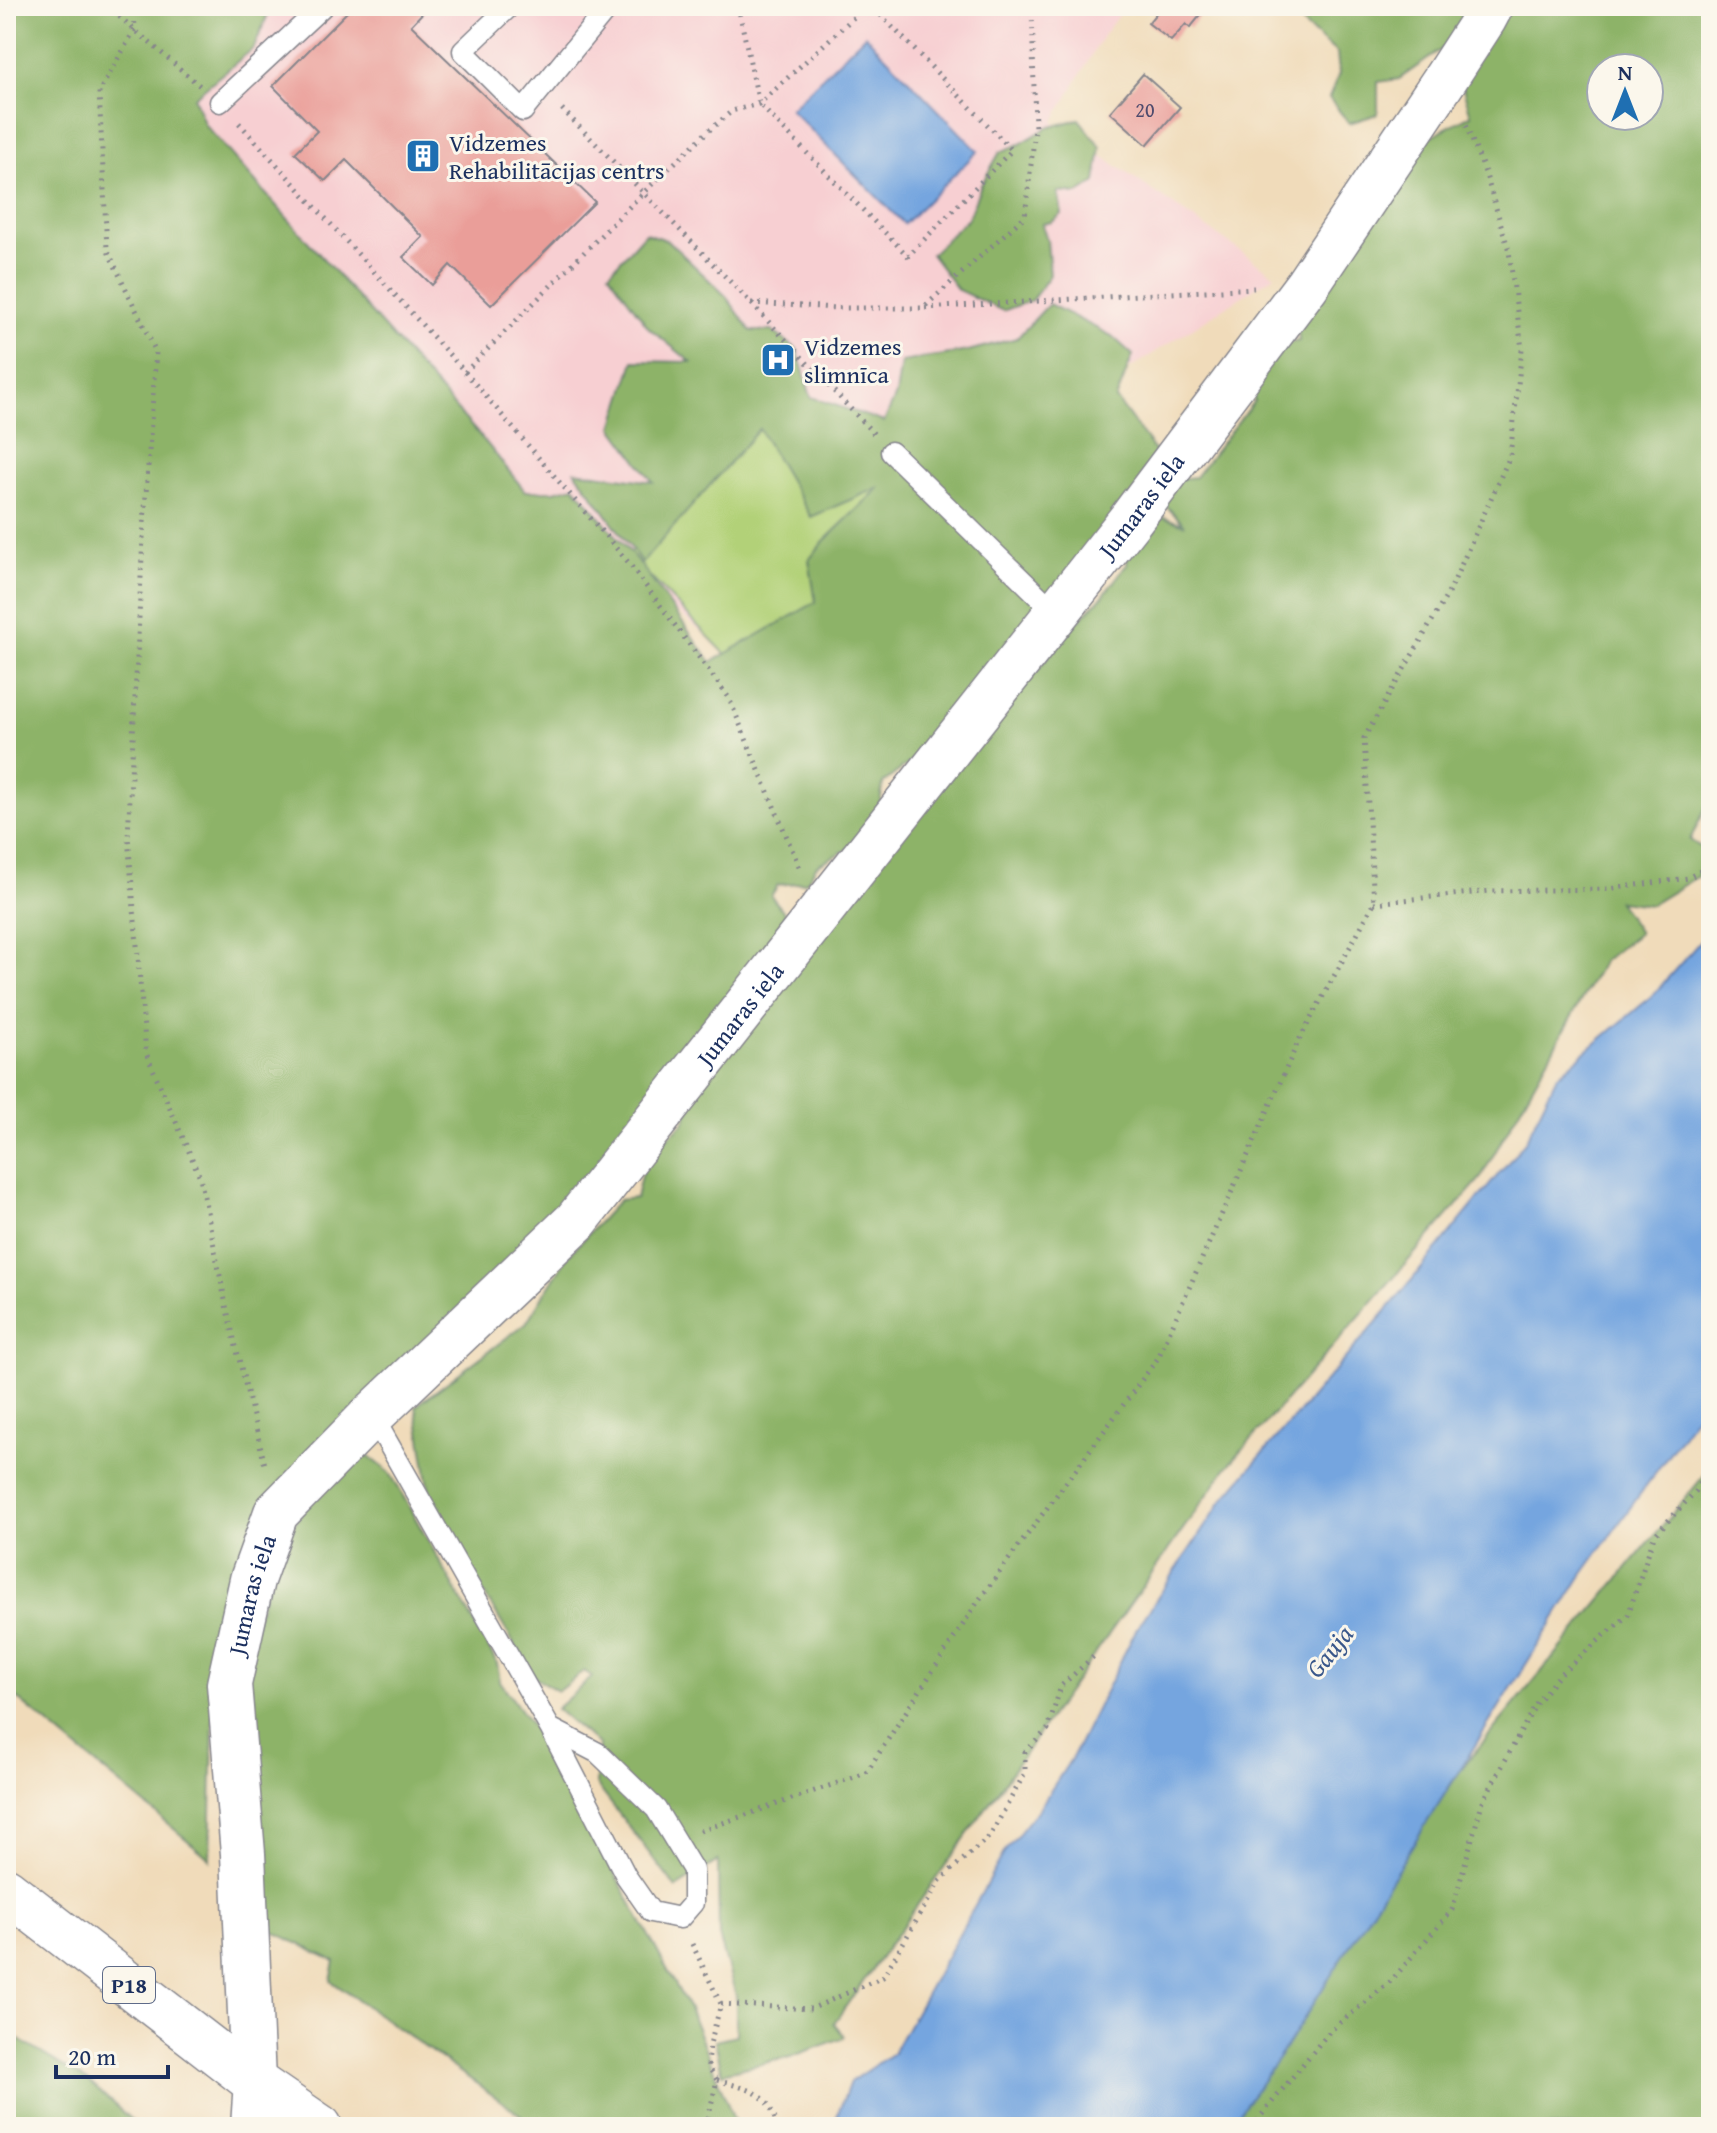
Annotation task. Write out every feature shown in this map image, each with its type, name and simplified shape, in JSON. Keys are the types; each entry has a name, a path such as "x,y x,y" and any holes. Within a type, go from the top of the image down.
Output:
{"street":[{"name":"Jumaras iela","path":"253,2081 243,1854 229,1684 252,1580 276,1513 372,1415 576,1221 1140,506 1307,285 1491,6"},
{"name":"P18","path":"6,1890 253,2081 320,2127"},
{"path":"250,2127 253,2081"}],"lane":[{"path":"220,102 323,6"},
{"path":"510,6 463,51 523,111 609,6"},
{"path":"891,452 1056,613"},
{"path":"372,1415 550,1728 626,1876 651,1912 680,1918 693,1903 693,1870 656,1809 598,1753 550,1728"}],"path":[{"path":"107,6 220,102 465,372 628,562 729,698 819,913"},
{"path":"134,6 135,29 99,92 107,249 156,352 128,837 146,1053 200,1177 227,1310 276,1513"},
{"path":"465,372 643,193 732,111 759,104 869,6 1012,150 908,256 759,104 738,6"},
{"path":"923,308 1025,216 1035,130 1032,6"},
{"path":"675,1840 866,1773 979,1600 1158,1358 1298,1042 1374,903 1364,738 1450,590 1510,456 1522,349 1509,251 1486,175 1447,76"},
{"path":"543,89 891,452"},
{"path":"751,303 837,308 923,308 1307,285"},
{"path":"1374,903 1491,891 1609,889 1688,878 1711,865"},
{"path":"1252,2127 1329,2032 1391,1981 1452,1910 1482,1803 1537,1702 1561,1673 1628,1615 1654,1536 1696,1491 1711,1460"},
{"path":"721,2004 811,2009 883,1977 941,1879 990,1836 1025,1773 1025,1752 1048,1729 1061,1686 1094,1656"},
{"path":"680,1918 721,2004 710,2044 708,2066 717,2080 759,2093 774,2113 777,2127"},
{"path":"706,2127 717,2080"},
{"path":"358,2127 365,2121 377,2127"}],"shaded area":[{"name":"Vidzemes slimnīca","path":"192,6 1125,6 1103,36 1053,122 1275,275 711,639 525,491 488,445 205,125 194,97"}],"green space":[{"path":"6,6 263,6 268,14 254,48 194,97 205,125 488,445 525,491 554,491 574,486 641,565 711,662 816,602 809,560 823,542 880,487 811,517 759,429 642,563 575,471 653,482 613,427 634,361 691,362 649,328 609,273 645,233 667,240 726,296 751,331 772,331 797,349 811,397 884,422 896,395 901,362 968,351 1017,338 1049,304 1112,336 1133,355 1116,399 1161,459 963,722 883,783 879,812 852,847 817,865 806,882 778,885 771,896 793,923 608,1188 289,1473 214,1681 210,1859 6,1689"},
{"path":"1306,6 1482,6 1461,36 1399,79 1378,82 1378,114 1349,123 1329,98 1339,74 1337,53 1303,24"},
{"path":"1498,6 1711,6 1711,797 1690,840 1705,850 1698,876 1651,905 1618,901 1639,933 1603,961 1480,1179 1227,1467 834,2023 845,2037 790,2057 722,2073 715,2040 736,2035 736,1996 719,1936 718,1861 676,1888 596,1784 599,1745 556,1709 592,1677 584,1671 558,1691 534,1677 432,1507 416,1406 526,1323 567,1257 619,1200 636,1198 645,1157 684,1123 701,1081 1076,623 1102,597 1127,564 1128,541 1147,511 1185,525 1160,500 1178,479 1195,477 1254,401 1249,376 1267,347 1299,341 1297,319 1380,203 1404,183 1429,137 1471,115 1458,72"},
{"path":"1079,119 1101,147 1096,182 1078,194 1058,192 1062,214 1052,222 1042,224 1047,240 1050,275 1032,300 1003,311 958,290 931,254 968,218 981,185 1000,152 1047,128"},
{"path":"789,399 903,518 743,672 628,554"},
{"path":"364,1452 390,1473 497,1663 500,1681 533,1728 585,1819 690,2011 737,2127 538,2127 331,1981 335,1961 265,1928 246,1650 280,1547 317,1487"},
{"path":"1711,1467 1711,2127 1215,2127 1465,1764"},
{"path":"6,2032 88,2081 139,2127 6,2127"}],"water":[{"path":"865,35 978,151 904,224 790,109"},
{"name":"Gauja","path":"1711,929 1711,1395 1582,1575 1283,2052 1229,2127 833,2127 850,2082 893,2053 1005,1851 1040,1807 1073,1756 1136,1630 1222,1501 1393,1303 1525,1142 1557,1076 1652,996"}],"building":[{"name":"Vidzemes Rehabilitācijas centrs","path":"353,6 429,6 411,25 595,202 491,305 450,265 432,285 403,257 423,237 346,160 325,181 295,153 317,131 273,86"},
{"path":"1162,6 1208,6 1190,28 1186,24 1171,41 1148,23"},
{"path":"1143,74 1180,107 1147,145 1110,112"}],"place":[{"name":"Vidzemes Rehabilitācijas centrs","path":"423,156"},
{"name":"Vidzemes slimnīca","path":"778,360"}]}
